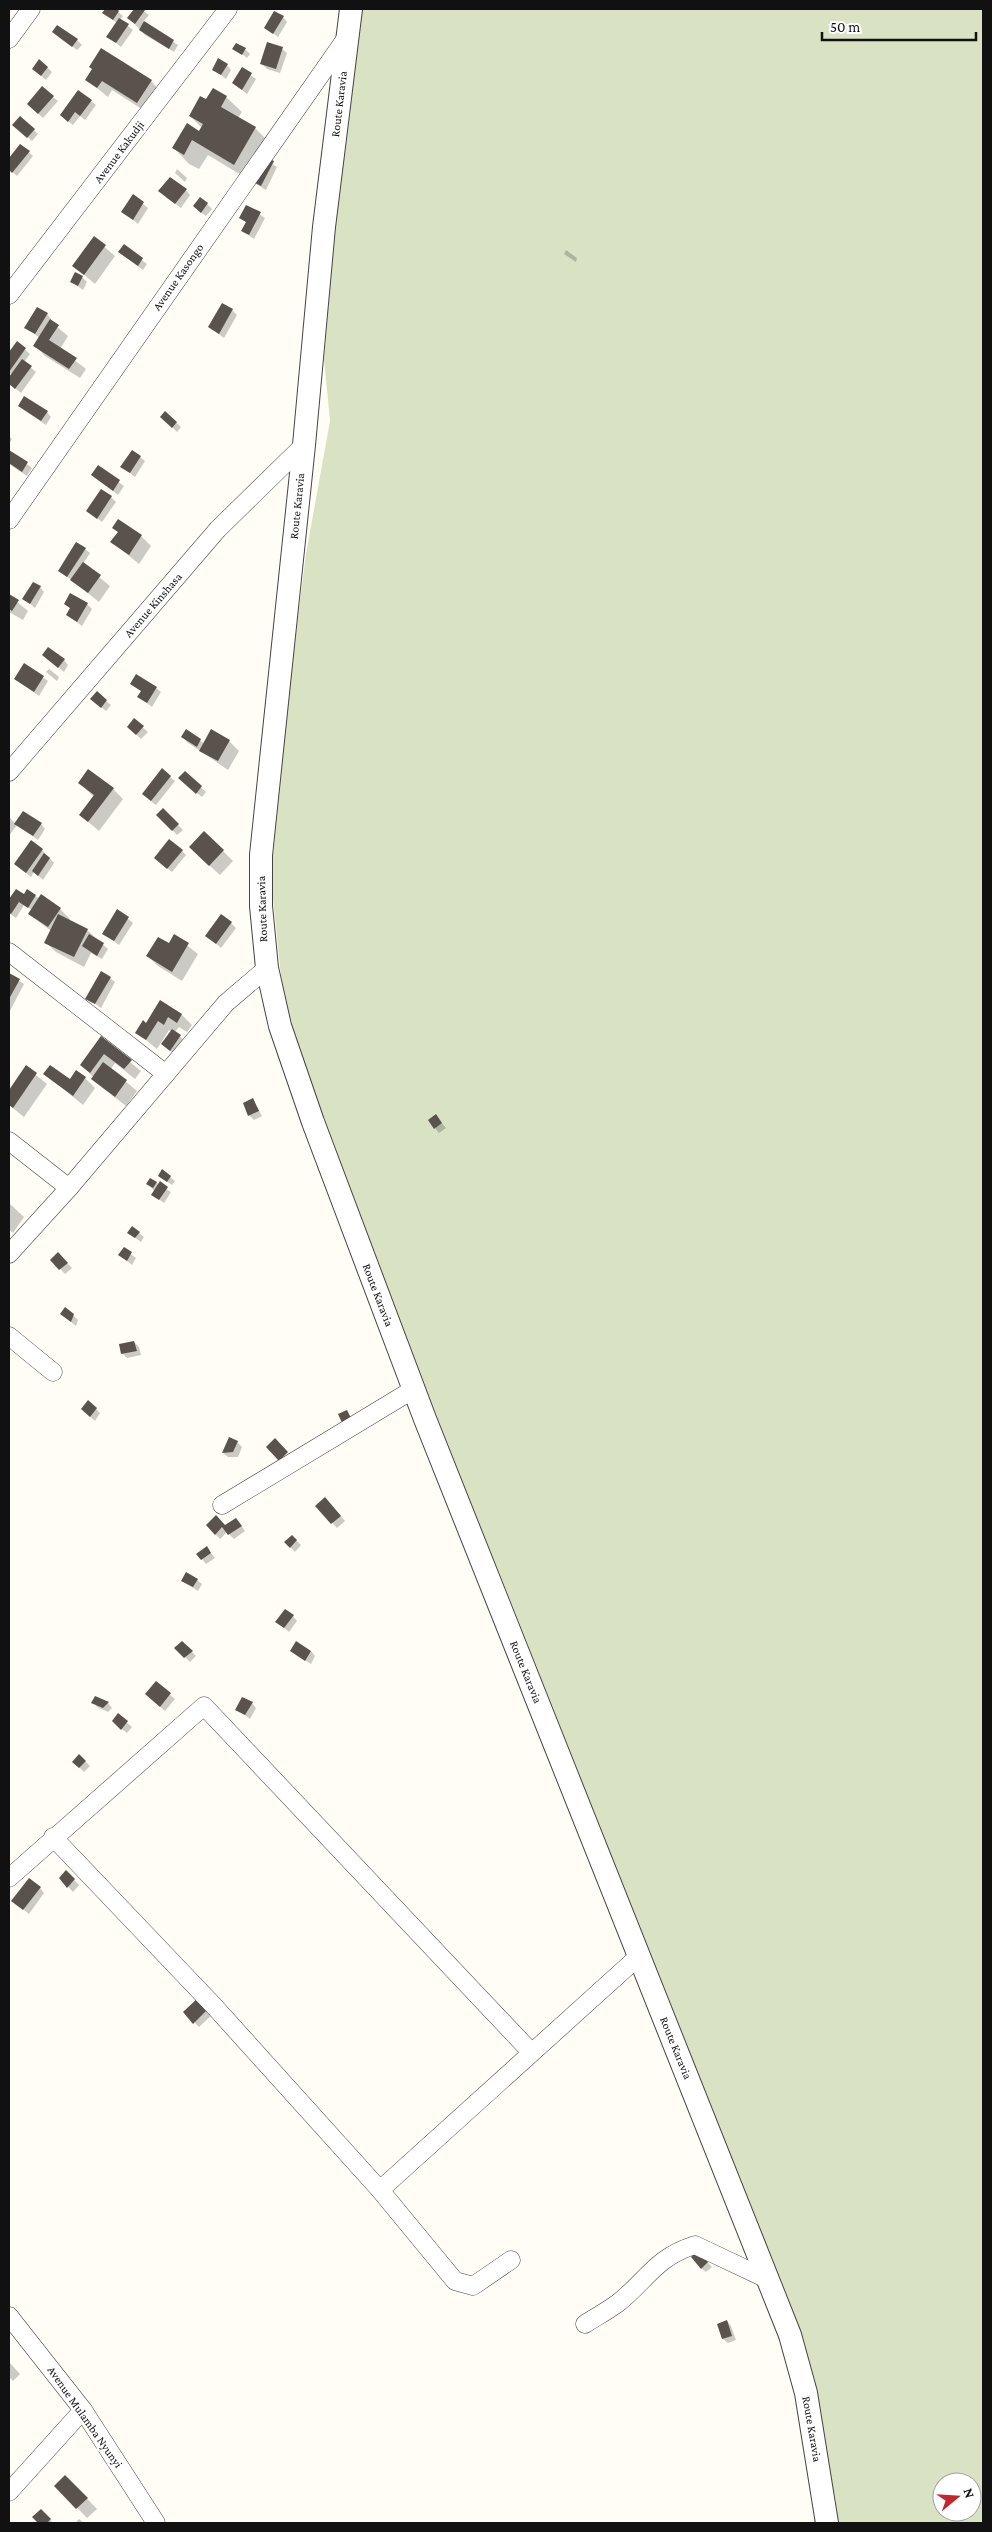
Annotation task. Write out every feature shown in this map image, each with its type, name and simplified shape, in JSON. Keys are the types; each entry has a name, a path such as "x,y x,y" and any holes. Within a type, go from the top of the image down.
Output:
{"street":[{"path":"9,39 31,9"},
{"name":"Avenue Kakudji","path":"9,295 228,9"},
{"name":"Route Karavia","path":"351,9 324,227 304,445 261,856 261,906 267,968 280,1026 313,1122 414,1389 790,2335 806,2393 828,2523"},
{"name":"Avenue Kasongo","path":"9,520 348,35"},
{"name":"Avenue Kinshasa","path":"9,772 218,529 304,445"},
{"path":"9,952 166,1074"},
{"path":"9,1254 69,1188 226,1004 267,968"},
{"path":"9,1141 69,1188"},
{"path":"9,1336 53,1372"},
{"path":"222,1505 414,1389"},
{"path":"9,1878 53,1837 204,1706 531,2052"},
{"path":"53,1837 214,2006 380,2190 455,2281 473,2286 511,2260"},
{"path":"380,2190 639,1956"},
{"path":"585,2324 618,2302 653,2268 677,2251 695,2245 769,2280"},
{"name":"Avenue Mulamba Nyunyi","path":"9,2316 83,2410 156,2523"},
{"path":"9,2492 83,2410"}],"green space":[{"path":"352,9 983,9 983,2523 838,2523 835,2497 799,2338 458,1479 329,1143 283,996 271,879 284,725 306,554 330,421 324,359"}],"building":[{"path":"105,9 117,9 119,11 113,20 102,13"},
{"path":"134,9 145,10 135,24 127,18"},
{"path":"274,11 284,16 273,34 264,28"},
{"path":"119,18 129,24 116,43 106,37"},
{"path":"144,21 174,40 169,49 139,30"},
{"path":"57,25 78,39 72,47 52,32"},
{"path":"267,42 283,47 276,69 260,64"},
{"path":"236,43 246,48 242,55 232,49"},
{"path":"101,48 152,80 137,103 102,81 97,88 85,80 92,69 89,67"},
{"path":"218,58 228,64 221,75 212,70"},
{"path":"39,59 48,67 41,76 32,69"},
{"path":"242,67 252,73 242,90 232,83"},
{"path":"42,86 54,96 38,114 27,104"},
{"path":"213,88 227,96 221,107 256,127 234,165 192,140 184,155 172,148 187,123 199,131 203,124 189,116 200,96 206,99"},
{"path":"78,90 92,100 80,116 75,112 68,122 60,115"},
{"path":"20,116 35,129 27,138 12,125"},
{"path":"20,144 30,151 12,173 9,170 9,158"},
{"path":"260,155 274,161 261,186 248,179"},
{"path":"170,177 187,189 175,204 158,191"},
{"path":"133,194 144,202 133,220 121,212"},
{"path":"200,197 208,203 201,213 193,206"},
{"path":"246,205 261,212 249,235 241,231 246,222 239,218"},
{"path":"94,236 106,245 84,275 72,266"},
{"path":"124,244 143,258 138,266 118,252"},
{"path":"75,272 83,276 78,286 70,282"},
{"path":"222,303 233,309 219,334 208,327"},
{"path":"37,307 48,313 35,334 24,328"},
{"path":"50,319 59,325 49,340 77,358 69,369 33,346"},
{"path":"17,341 26,348 9,372 9,352"},
{"path":"22,359 32,366 15,389 9,384 9,377"},
{"path":"24,396 48,411 41,421 18,406"},
{"path":"165,411 177,422 172,428 160,417"},
{"path":"9,450 28,462 22,472 9,463"},
{"path":"132,450 141,456 130,473 120,467"},
{"path":"98,465 120,480 113,491 91,475"},
{"path":"101,489 112,496 97,519 86,511"},
{"path":"118,519 142,535 129,555 110,542 118,532 112,528"},
{"path":"76,542 86,548 67,577 58,571"},
{"path":"83,562 101,575 88,593 70,580"},
{"path":"33,582 41,586 30,604 22,599"},
{"path":"70,593 88,603 77,622 66,615 70,608 64,604"},
{"path":"9,594 19,600 12,611 9,609"},
{"path":"48,647 65,659 58,668 42,655"},
{"path":"24,663 44,676 34,692 14,679"},
{"path":"136,674 157,687 147,703 137,697 141,691 130,684"},
{"path":"97,691 107,700 101,708 90,699"},
{"path":"134,718 144,726 136,735 127,727"},
{"path":"186,729 201,739 197,747 181,737"},
{"path":"211,729 230,740 218,761 199,751"},
{"path":"162,768 171,776 151,801 142,794"},
{"path":"88,769 114,788 88,822 79,815 94,795 78,783"},
{"path":"185,771 202,786 196,794 178,778"},
{"path":"163,808 179,824 172,831 156,815"},
{"path":"23,811 42,823 33,836 14,824"},
{"path":"204,831 224,850 209,866 189,847"},
{"path":"169,839 183,850 167,869 154,858"},
{"path":"31,840 43,849 26,873 14,864"},
{"path":"44,853 50,858 38,876 32,871"},
{"path":"16,889 24,894 27,889 36,895 28,908 19,902 11,914 9,913 9,899"},
{"path":"41,894 61,908 48,927 28,914"},
{"path":"117,909 129,917 114,941 102,934"},
{"path":"58,914 88,929 74,957 44,943"},
{"path":"221,914 232,922 216,944 205,936"},
{"path":"89,934 104,943 97,956 82,946"},
{"path":"174,934 189,943 172,972 146,956 158,937 169,943"},
{"path":"101,971 111,977 95,1004 85,999"},
{"path":"9,973 20,979 9,999"},
{"path":"160,1000 182,1014 177,1023 168,1017 164,1025 158,1021 146,1040 135,1033 143,1020 146,1023"},
{"path":"172,1029 181,1035 170,1051 161,1044"},
{"path":"101,1036 132,1060 124,1069 104,1054 90,1073 80,1065"},
{"path":"103,1062 127,1080 115,1097 91,1079"},
{"path":"26,1065 37,1073 13,1108 9,1105 9,1090"},
{"path":"50,1065 70,1079 76,1070 86,1077 73,1096 43,1074"},
{"path":"253,1098 259,1111 248,1116 243,1103"},
{"path":"436,1114 442,1123 434,1129 428,1120"},
{"path":"162,1169 171,1176 167,1182 158,1176"},
{"path":"150,1178 157,1182 153,1188 146,1184"},
{"path":"160,1181 168,1187 159,1200 151,1195"},
{"path":"132,1226 140,1232 135,1238 127,1233"},
{"path":"124,1247 132,1252 127,1261 118,1255"},
{"path":"58,1252 68,1263 59,1270 50,1260"},
{"path":"65,1307 74,1314 71,1322 60,1314"},
{"path":"134,1341 137,1351 121,1354 119,1344"},
{"path":"88,1400 97,1408 90,1417 81,1409"},
{"path":"347,1410 352,1420 343,1425 338,1414"},
{"path":"229,1437 238,1441 233,1452 222,1453"},
{"path":"275,1438 288,1452 279,1461 266,1447"},
{"path":"325,1497 341,1516 331,1524 315,1506"},
{"path":"216,1515 225,1525 236,1518 242,1526 228,1535 222,1527 215,1535 206,1525"},
{"path":"292,1535 297,1540 290,1548 284,1542"},
{"path":"207,1546 211,1553 201,1560 196,1554"},
{"path":"186,1572 198,1579 193,1587 181,1581"},
{"path":"285,1609 294,1615 284,1628 275,1622"},
{"path":"182,1641 193,1651 184,1658 174,1648"},
{"path":"296,1641 311,1651 305,1661 290,1651"},
{"path":"156,1681 171,1693 160,1707 145,1694"},
{"path":"95,1696 109,1702 103,1708 91,1703"},
{"path":"242,1697 253,1702 245,1715 235,1710"},
{"path":"118,1713 128,1721 121,1730 112,1721"},
{"path":"79,1754 86,1761 79,1768 72,1762"},
{"path":"66,1870 75,1879 67,1888 59,1878"},
{"path":"29,1878 41,1887 23,1910 11,1901"},
{"path":"199,1997 209,2008 193,2024 183,2012"},
{"path":"698,2250 708,2262 701,2269 691,2257"},
{"path":"727,2320 732,2336 722,2339 717,2324"},
{"path":"65,2475 88,2498 76,2509 54,2486"},
{"path":"41,2509 51,2519 47,2523 38,2523 32,2517"}]}
